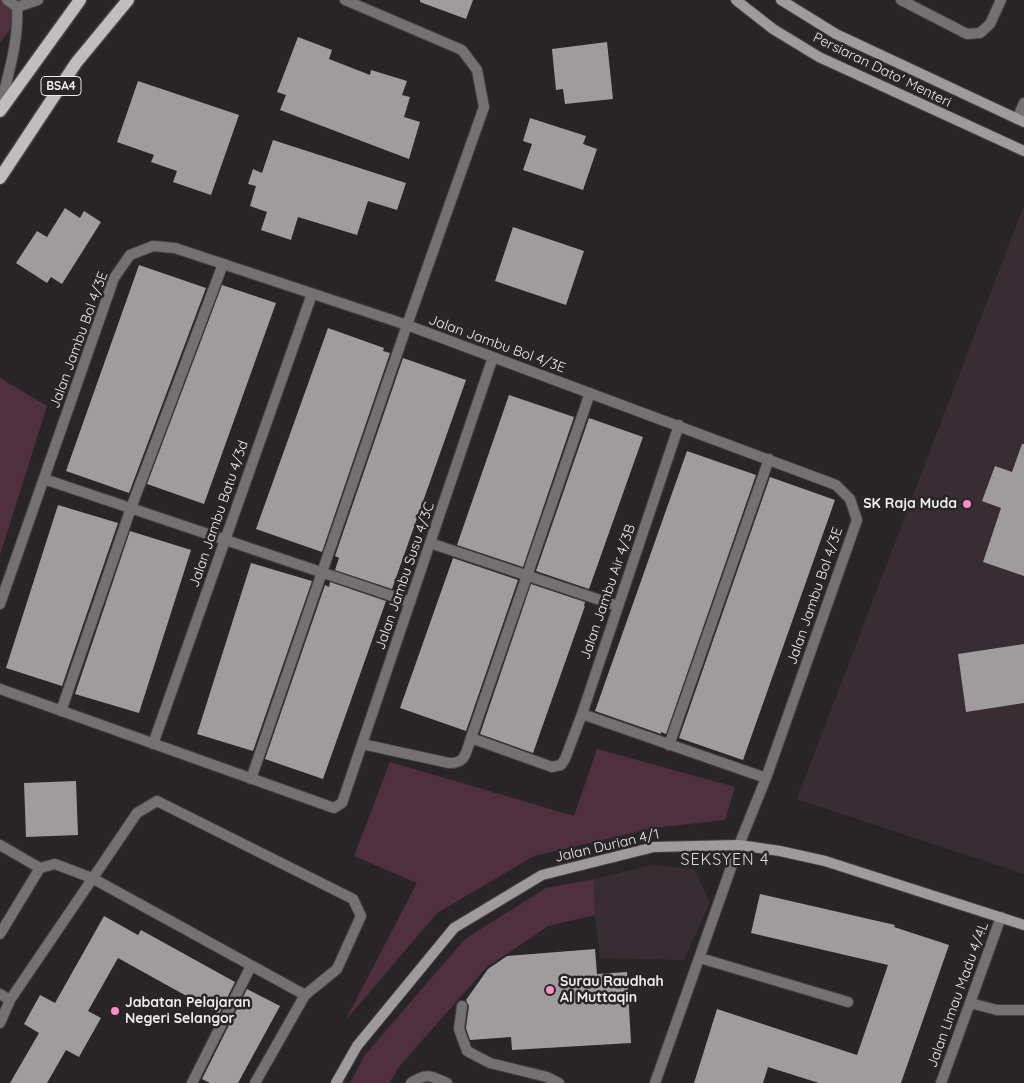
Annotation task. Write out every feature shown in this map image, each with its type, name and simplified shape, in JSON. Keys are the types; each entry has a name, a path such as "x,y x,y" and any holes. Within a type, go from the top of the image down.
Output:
{"main road":[{"name":"BSA4","path":"0,110 80,0"},
{"name":"BSA4","path":"0,178 76,63 128,0"}],"street":[{"path":"7,0 18,7"},
{"path":"18,7 38,0"},
{"path":"0,689 251,779 484,107 478,70 462,50 345,0"},
{"name":"Persiaran Dato' Menteri","path":"736,0 772,29 819,57 1024,151"},
{"name":"Persiaran Dato' Menteri","path":"780,0 836,34 1020,120"},
{"path":"901,0 967,34 980,33 990,24 1001,0"},
{"path":"0,110 16,42 18,7"},
{"path":"1020,120 1024,103"},
{"name":"Jalan Jambu Bol 4/3E","path":"0,604 114,278 130,255 153,246 175,248 407,325 836,485 850,499 857,520 655,1083"},
{"path":"61,711 131,508 223,264"},
{"name":"Jalan Jambu Batu 4/3d","path":"153,744 312,294"},
{"name":"Jalan Jambu Susu 4/3C","path":"251,779 334,808 342,803 493,357"},
{"path":"362,744 449,763 458,763 462,760 590,393"},
{"name":"Jalan Jambu Air 4/3B","path":"471,738 552,767 561,765 565,759 582,714 679,426"},
{"path":"669,744 768,459"},
{"path":"44,479 410,602"},
{"path":"430,543 618,606"},
{"path":"582,714 766,778"},
{"path":"0,1023 10,1000 137,813 157,801 353,899 361,916 337,969 305,996 255,1083"},
{"path":"0,845 40,868"},
{"name":"Jalan Durian 4/1","path":"336,1083 357,1046 454,928 542,875 654,847 739,845 780,851 824,861 1024,925"},
{"path":"0,934 3,921 40,868 55,864 92,878 305,996"},
{"name":"Jalan Limau Madu 4/4L","path":"941,1083 1001,917"},
{"path":"700,958 848,1002"},
{"path":"192,1083 251,966"},
{"path":"0,994 10,1000"},
{"path":"970,1003 997,1010 1024,1010"},
{"path":"462,1006 459,1029 468,1051 490,1063 560,1083"},
{"path":"411,1083 423,1076 431,1076 447,1083"}],"shaded area":[{"path":"0,0 32,0 0,43"},
{"name":"SK Raja Muda","path":"1024,208 1024,874 797,799"},
{"path":"0,378 47,406 0,555"},
{"path":"597,749 735,787 725,820 653,828 534,856 437,913 345,1021 417,883 354,856 390,762 574,816"},
{"path":"652,865 694,869 710,902 684,960 600,958 595,915 594,879"},
{"path":"594,879 595,915 548,926 487,967 398,1068 390,1083 350,1083 365,1055 465,939 546,888"}],"building":[{"path":"420,0 473,0 466,19 420,2"},
{"path":"298,37 332,50 329,59 370,75 371,70 407,81 402,95 410,97 404,117 420,122 409,159 280,110 286,95 277,92"},
{"path":"607,42 613,99 565,104 563,89 556,90 552,49"},
{"path":"138,81 239,115 211,195 173,182 177,171 151,162 154,155 117,142"},
{"path":"530,118 586,136 583,144 597,149 583,190 523,170 532,144 523,141"},
{"path":"273,140 406,183 397,210 368,201 357,235 298,217 291,240 261,230 267,212 250,206 256,186 248,184 253,169 262,173"},
{"path":"65,208 80,218 84,211 101,222 62,284 51,277 47,283 16,263 37,231 47,237"},
{"path":"513,227 584,251 566,305 495,281"},
{"path":"139,265 206,288 129,493 66,471"},
{"path":"222,285 276,303 204,504 147,484"},
{"path":"328,328 384,348 383,351 390,353 322,552 256,529"},
{"path":"403,358 466,380 392,589 335,570 339,558 335,556"},
{"path":"509,395 574,417 523,567 457,545"},
{"path":"589,418 643,437 589,589 536,571"},
{"path":"1022,444 1024,444 1024,576 983,562 1001,508 982,501 995,466 1012,472"},
{"path":"687,451 756,475 666,734 661,732 661,734 595,711"},
{"path":"770,477 835,500 743,760 679,738"},
{"path":"58,505 118,523 62,686 6,668"},
{"path":"130,531 191,550 139,713 75,694"},
{"path":"453,558 518,580 466,731 400,708"},
{"path":"251,563 312,581 253,751 197,734"},
{"path":"330,582 386,601 323,779 265,759 325,585 329,587"},
{"path":"531,584 585,602 533,753 480,734"},
{"path":"1024,644 1024,703 966,712 958,654"},
{"path":"76,781 78,835 26,837 24,783"},
{"path":"760,894 895,925 894,927 949,945 901,1083 819,1083 768,1067 763,1083 694,1083 717,1009 857,1055 888,965 751,933"},
{"path":"104,916 138,935 141,930 235,982 219,1014 118,958 88,1011 101,1018 79,1057 66,1050 47,1083 10,1083 39,1033 24,1024 40,995 55,1003"},
{"name":"Surau Raudhah Al Muttaqin","path":"595,949 597,974 627,972 631,1043 512,1050 511,1037 470,1040 466,1028 469,1006 466,1000 488,969 507,956"},
{"path":"247,989 280,1006 238,1083 210,1083 202,1079"}],"place":[{"name":"SK Raja Muda","path":"967,504"},
{"name":"Surau Raudhah Al Muttaqin","path":"550,990"},
{"name":"Jabatan Pelajaran Negeri Selangor","path":"115,1011"}],"district":[{"name":"SEKSYEN 4","path":"725,860"}]}
